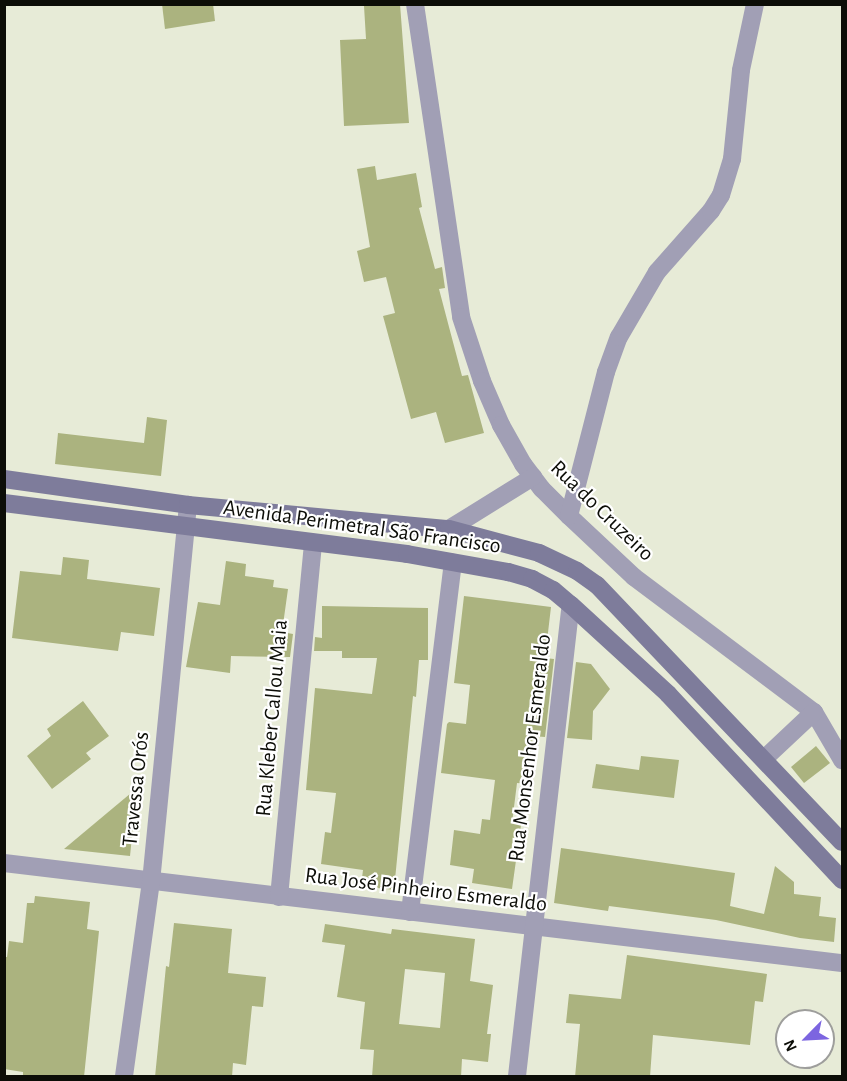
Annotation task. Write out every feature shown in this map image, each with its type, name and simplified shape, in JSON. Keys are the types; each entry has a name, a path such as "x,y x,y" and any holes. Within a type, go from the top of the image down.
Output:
{"main road":[{"name":"Avenida Perimetral São Francisco","path":"4,479 188,505 448,529 539,553 577,571 597,585 843,842"},
{"name":"Avenida Perimetral São Francisco","path":"4,503 407,554 508,572 532,579 553,590 571,605 668,694 843,880"}],"street":[{"name":"Rua do Cruzeiro","path":"415,4 461,317 482,381 501,425 532,477 568,516 634,577 814,712 843,760"},
{"path":"568,516 606,372 619,337 657,272 711,210 721,195 732,159 741,70 755,4"},
{"path":"448,529 532,477"},
{"name":"Travessa Orós","path":"124,1077 151,882 188,505"},
{"name":"Rua Kleber Callou Maia","path":"279,897 313,543"},
{"path":"411,912 453,562"},
{"name":"Rua Monsenhor Esmeraldo","path":"518,1077 571,605"},
{"path":"765,758 814,712"},
{"name":"Rua José Pinheiro Esmeraldo","path":"4,863 843,963"}],"building":[{"path":"162,4 213,4 215,21 165,29"},
{"path":"400,4 409,123 344,126 340,40 366,39 364,6"},
{"path":"375,166 377,180 416,173 422,207 419,208 435,269 442,267 445,288 439,289 462,376 468,375 484,433 445,443 436,412 411,419 383,316 395,313 386,277 364,282 357,251 370,247 357,169"},
{"path":"147,417 167,420 161,476 55,464 58,433 144,443"},
{"path":"63,557 89,560 87,579 160,588 154,636 121,632 118,651 12,638 20,571 61,575"},
{"path":"226,561 246,564 245,576 274,580 273,587 288,589 282,632 293,634 290,657 231,656 230,673 186,667 198,602 220,605"},
{"path":"464,596 551,607 545,658 554,659 545,737 533,736 527,784 517,783 512,823 521,825 512,889 472,883 474,869 450,865 454,830 480,834 482,819 490,820 495,780 441,773 447,724 449,722 466,724 470,685 454,683"},
{"path":"322,606 428,608 428,660 419,660 416,697 413,696 394,890 361,886 363,870 321,864 325,832 331,833 336,793 306,790 315,688 372,694 377,658 342,658 342,651 314,651 315,637 322,638"},
{"path":"576,662 591,664 610,689 593,711 592,740 567,738"},
{"path":"83,701 109,736 86,753 91,759 52,789 27,756 51,736 47,729"},
{"path":"816,746 830,763 804,783 791,767"},
{"path":"641,756 679,760 674,798 592,788 596,764 639,770"},
{"path":"137,788 130,856 64,849"},
{"path":"561,848 735,873 730,906 764,914 775,866 794,882 794,894 821,897 819,916 836,918 834,942 800,938 716,920 609,906 608,911 554,903"},
{"path":"35,896 90,902 87,929 99,931 84,1077 23,1077 23,1072 4,1069 4,957 7,957 9,941 23,943 27,903 34,903"},
{"path":"174,923 232,929 228,973 266,977 263,1007 252,1006 246,1065 233,1063 232,1077 155,1077 166,966 169,967"},
{"path":"325,924 391,934 392,929 475,939 470,981 493,985 487,1034 491,1034 488,1062 462,1059 461,1077 372,1077 374,1050 360,1049 365,1002 337,997 345,945 322,942","holes":["405,969 445,973 440,1028 399,1024"]},
{"path":"627,955 767,974 763,1002 755,1001 750,1045 653,1035 650,1077 575,1077 580,1024 566,1023 569,994 621,999"}]}
